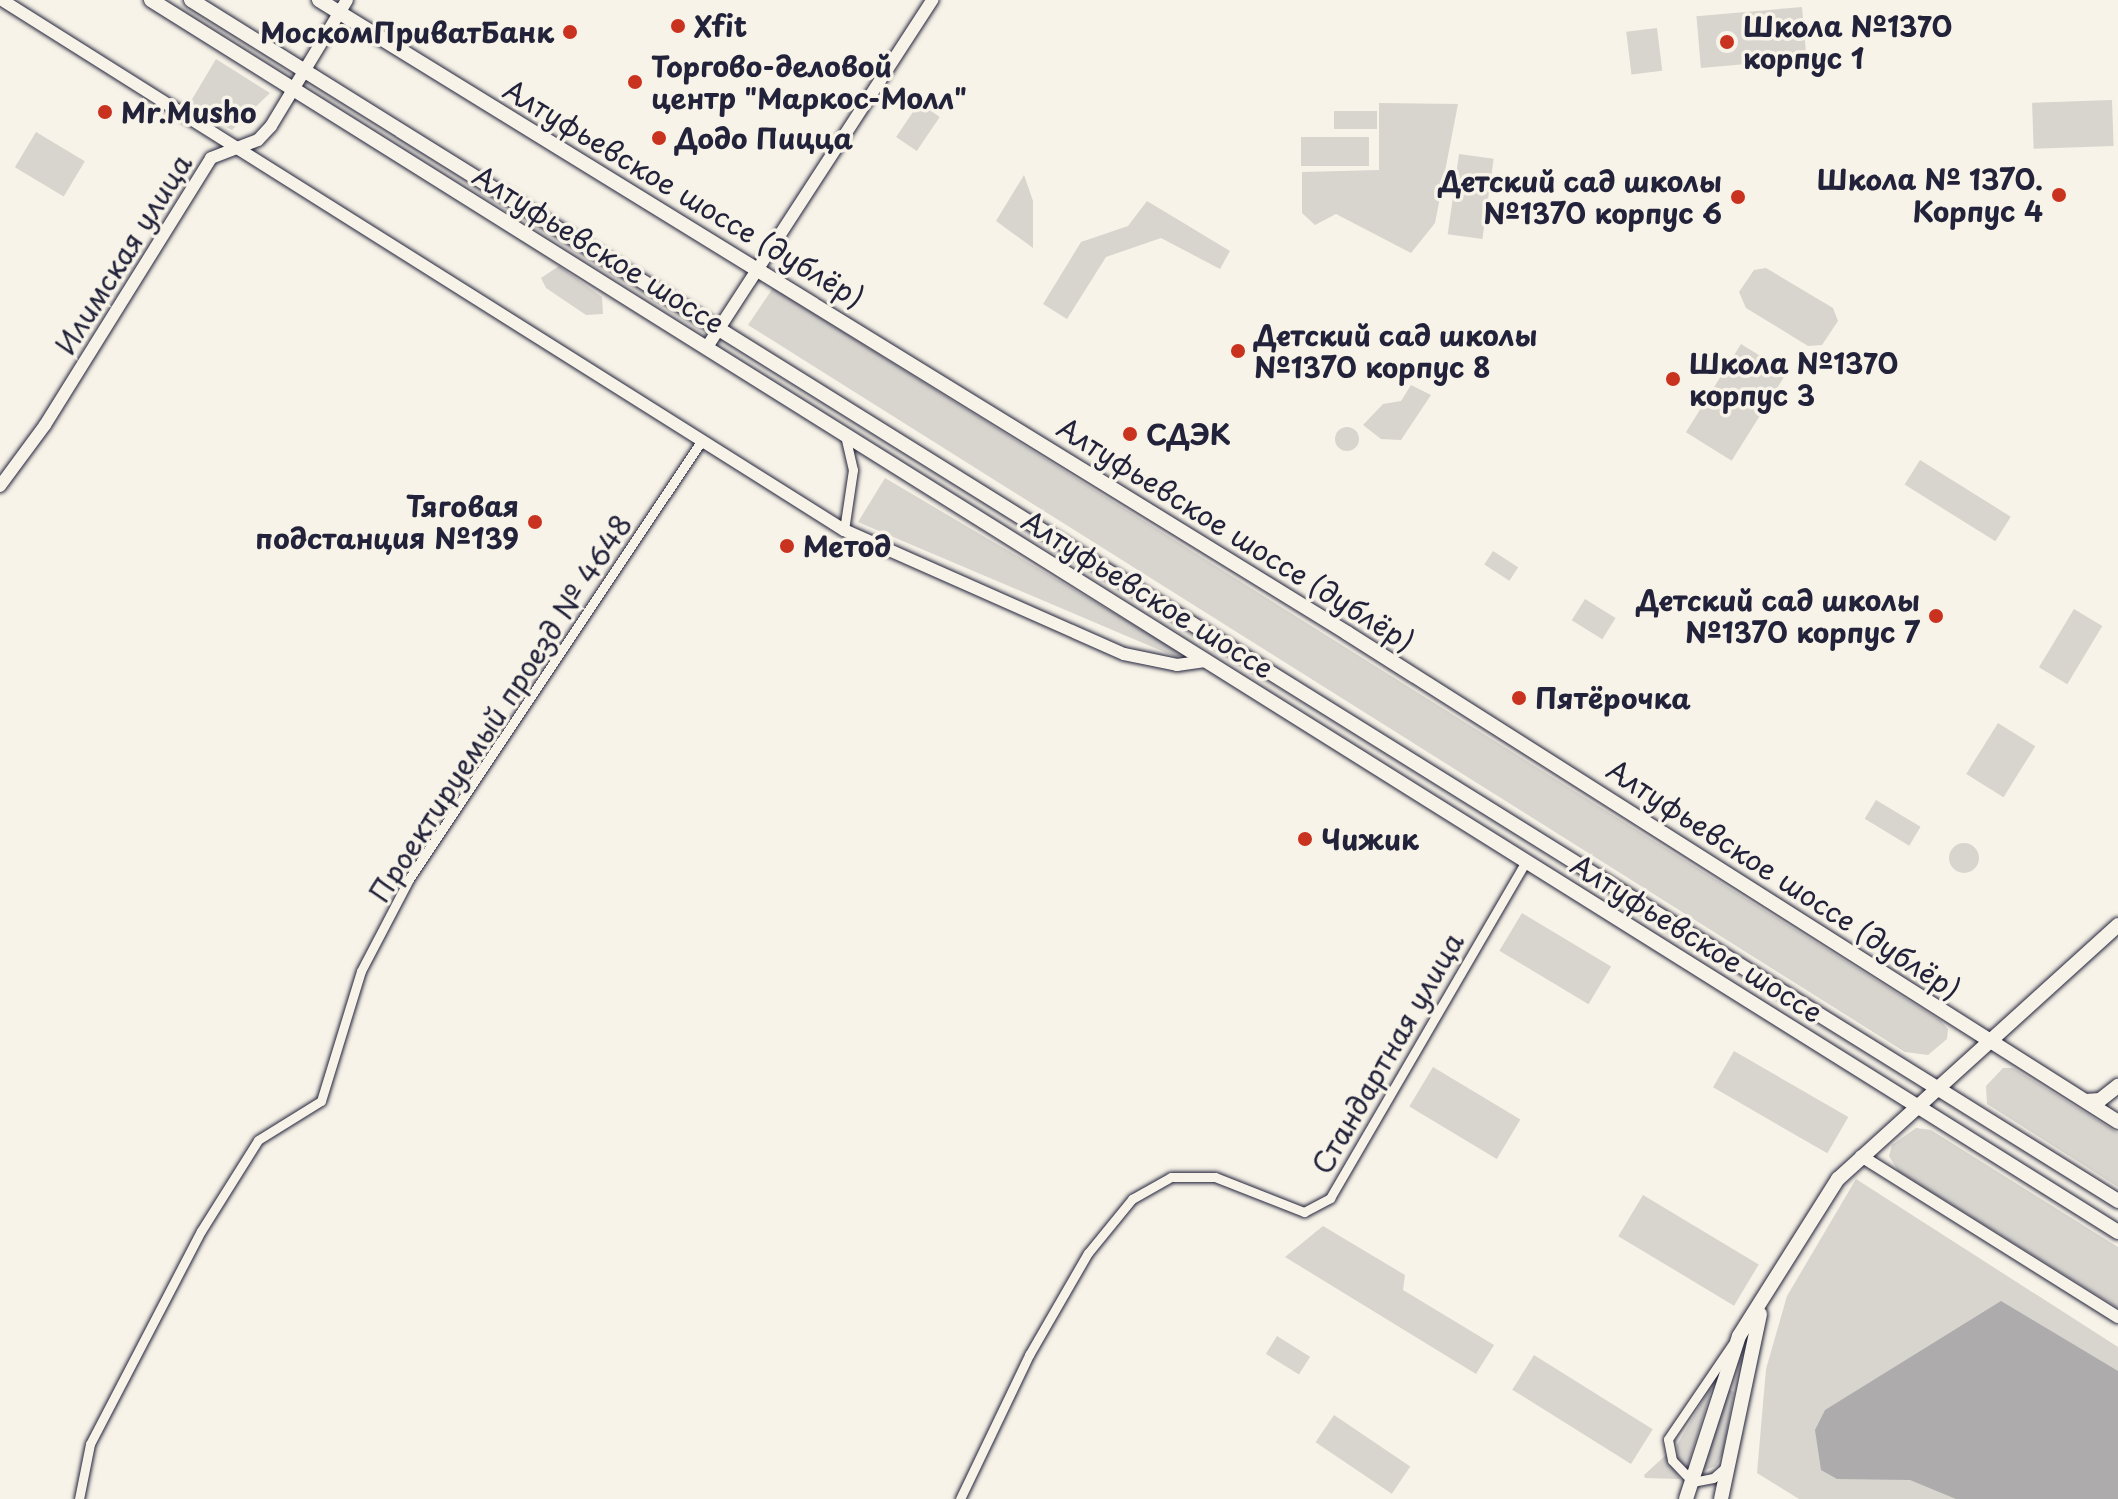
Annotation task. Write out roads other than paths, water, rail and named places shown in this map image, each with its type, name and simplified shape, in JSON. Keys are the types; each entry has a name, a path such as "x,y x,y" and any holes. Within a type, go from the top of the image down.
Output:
{"main road":[{"name":"Алтуфьевское шоссе","path":"151,0 2118,1232"},
{"name":"Алтуфьевское шоссе","path":"191,0 722,327 2118,1201"},
{"name":"Алтуфьевское шоссе (дублёр)","path":"319,0 343,6 760,270 1591,786 2118,1122"},
{"path":"1686,1499 1739,1336 1838,1179 2118,925"},
{"path":"2086,1101 2100,1100 2118,1086"},
{"path":"1721,1499 1749,1350 1778,1274"}],"street":[{"path":"2,0 844,530 1124,654 1177,665 1207,661"},
{"path":"707,347 760,270 932,0"},
{"name":"Илимская улица","path":"0,486 45,425 211,158 258,140 294,91 343,6"},
{"path":"209,132 211,158"},
{"path":"842,432 852,448 853,470 844,530"},
{"name":"Проектируемый проезд № 4648","path":"79,1499 90,1444 201,1231 258,1140 321,1101 361,971 409,879 702,440"},
{"name":"Стандартная улица","path":"960,1499 1029,1355 1088,1253 1132,1199 1171,1177 1215,1177 1304,1212 1330,1198 1526,861"},
{"path":"1861,1156 2118,1317"},
{"path":"1728,1465 1713,1478 1693,1482 1672,1460 1668,1439 1739,1336"}],"place":[{"name":"Xfit","path":"678,26"},
{"name":"МоскомПриватБанк","path":"570,32"},
{"name":"Школа №1370 корпус 1","path":"1727,42"},
{"name":"Торгово-деловой центр \"Маркос-Молл\"","path":"635,82"},
{"name":"Mr.Musho","path":"105,112"},
{"name":"Додо Пицца","path":"659,138"},
{"name":"Школа № 1370. Корпус 4","path":"2059,195"},
{"name":"Детский сад школы №1370 корпус 6","path":"1738,197"},
{"name":"Детский сад школы №1370 корпус 8","path":"1238,351"},
{"name":"Школа №1370 корпус 3","path":"1673,379"},
{"name":"СДЭК","path":"1130,434"},
{"name":"Тяговая подстанция №139","path":"535,522"},
{"name":"Метод","path":"787,546"},
{"name":"Детский сад школы №1370 корпус 7","path":"1936,616"},
{"name":"Пятёрочка","path":"1519,698"},
{"name":"Чижик","path":"1305,839"}]}
